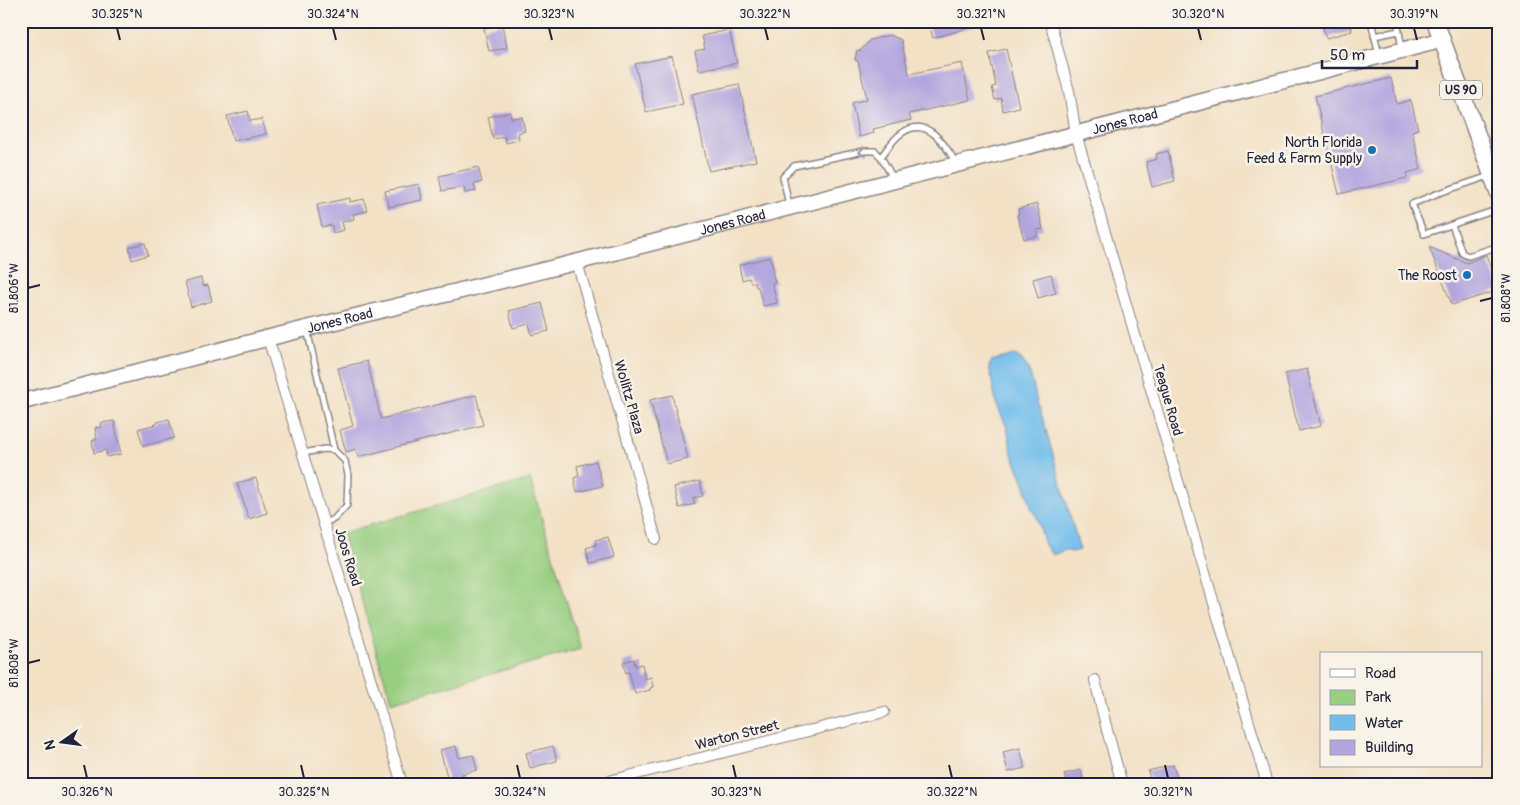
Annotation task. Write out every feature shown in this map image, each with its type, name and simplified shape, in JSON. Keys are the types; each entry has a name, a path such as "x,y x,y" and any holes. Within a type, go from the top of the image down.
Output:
{"main road":[{"name":"US 90","path":"1435,21 1499,194"}],"street":[{"name":"Teague Road","path":"1050,21 1069,91 1076,134 1267,784"},
{"name":"Jones Road","path":"21,402 307,328 577,262 1442,40"},
{"name":"Wollitz Plaza","path":"577,262 656,539"},
{"name":"Joos Road","path":"268,338 402,784"},
{"path":"1095,680 1106,730 1122,784"},
{"name":"Warton Street","path":"597,784 884,712"}],"lane":[{"path":"1371,21 1379,56"},
{"path":"1397,21 1402,50"},
{"path":"1374,36 1399,31"},
{"path":"881,157 902,132 912,127 926,128 943,142 956,165"},
{"path":"789,207 783,177 794,166 864,151 875,151 881,157 895,180"},
{"path":"1492,174 1412,204 1424,234 1499,209"},
{"path":"1452,225 1462,253 1468,256 1499,246"},
{"path":"307,328 334,450 345,461 348,475 347,505 334,519 324,523"},
{"path":"303,453 325,449 334,450"}],"green space":[{"path":"530,479 581,649 391,702 342,533"}],"water":[{"path":"1014,355 1024,363 1031,377 1080,550 1071,552 1066,550 1052,555 1045,545 1037,517 1032,510 1024,483 1012,454 1007,428 996,403 989,366 992,361"}],"building":[{"path":"928,21 982,21 982,24 933,38"},
{"path":"1321,21 1350,21 1352,31 1326,38"},
{"path":"502,24 507,48 489,51 484,28"},
{"path":"729,30 737,63 699,70 695,51 705,49 702,36"},
{"path":"890,35 901,40 909,74 962,63 970,100 909,114 911,120 873,129 874,133 859,137 852,103 867,99 858,61 855,60 857,50 860,51 870,40"},
{"path":"1006,49 1019,107 1003,111 1001,98 995,100 992,87 996,86 989,53"},
{"path":"672,56 683,104 646,112 635,64"},
{"name":"North Florida Feed & Farm Supply","path":"1391,78 1397,104 1411,100 1418,129 1412,131 1421,169 1407,173 1407,178 1339,194 1315,96"},
{"path":"739,84 756,161 709,171 692,94"},
{"path":"248,111 250,121 262,119 266,134 233,141 227,116"},
{"path":"510,112 511,118 522,117 525,131 518,133 519,140 506,143 505,137 493,139 488,117"},
{"path":"1168,151 1175,181 1152,187 1146,162 1157,159 1156,154"},
{"path":"478,167 482,182 474,184 476,191 465,193 464,187 442,191 439,176"},
{"path":"419,184 422,200 389,207 385,191"},
{"path":"350,198 350,202 364,199 367,211 353,214 354,219 342,222 344,230 333,233 332,225 322,227 317,205"},
{"path":"1037,204 1043,229 1036,230 1038,236 1024,239 1017,215 1019,214 1018,209"},
{"path":"145,243 148,255 132,260 129,247"},
{"name":"The Roost","path":"1429,247 1467,263 1486,255 1499,290 1452,305"},
{"path":"770,257 775,282 772,283 777,303 763,306 758,287 756,287 755,282 751,283 749,278 742,280 739,265"},
{"path":"1051,274 1056,293 1038,298 1033,279"},
{"path":"201,278 203,286 208,285 212,301 191,307 185,282"},
{"path":"542,303 549,331 532,335 529,324 513,328 509,311"},
{"path":"367,361 381,419 476,395 483,425 358,457 356,449 346,452 340,430 353,426 338,368"},
{"path":"1307,369 1321,426 1299,431 1285,374"},
{"path":"672,395 688,459 667,464 650,400"},
{"path":"169,419 174,438 143,446 138,429"},
{"path":"114,421 121,454 107,457 106,450 94,453 92,441 97,439 95,428 102,427 101,423"},
{"path":"596,461 603,486 577,492 574,478 579,476 577,466"},
{"path":"256,478 267,513 249,519 237,483"},
{"path":"700,481 703,496 693,498 695,504 679,508 674,487"},
{"path":"608,537 614,557 590,563 586,548 596,545 595,540"},
{"path":"634,659 635,666 642,664 645,679 651,677 653,687 650,690 635,694 629,672 626,673 623,662"},
{"path":"456,746 459,758 473,755 477,770 462,774 464,784 449,784 440,750"},
{"path":"553,746 557,761 530,768 526,753"},
{"path":"1020,748 1025,768 1008,772 1003,752"},
{"path":"1173,765 1177,778 1151,784 1148,771"},
{"path":"1081,770 1084,784 1067,784 1064,774"}],"place":[{"name":"North Florida Feed & Farm Supply","path":"1372,150"},
{"name":"The Roost","path":"1467,275"}]}
